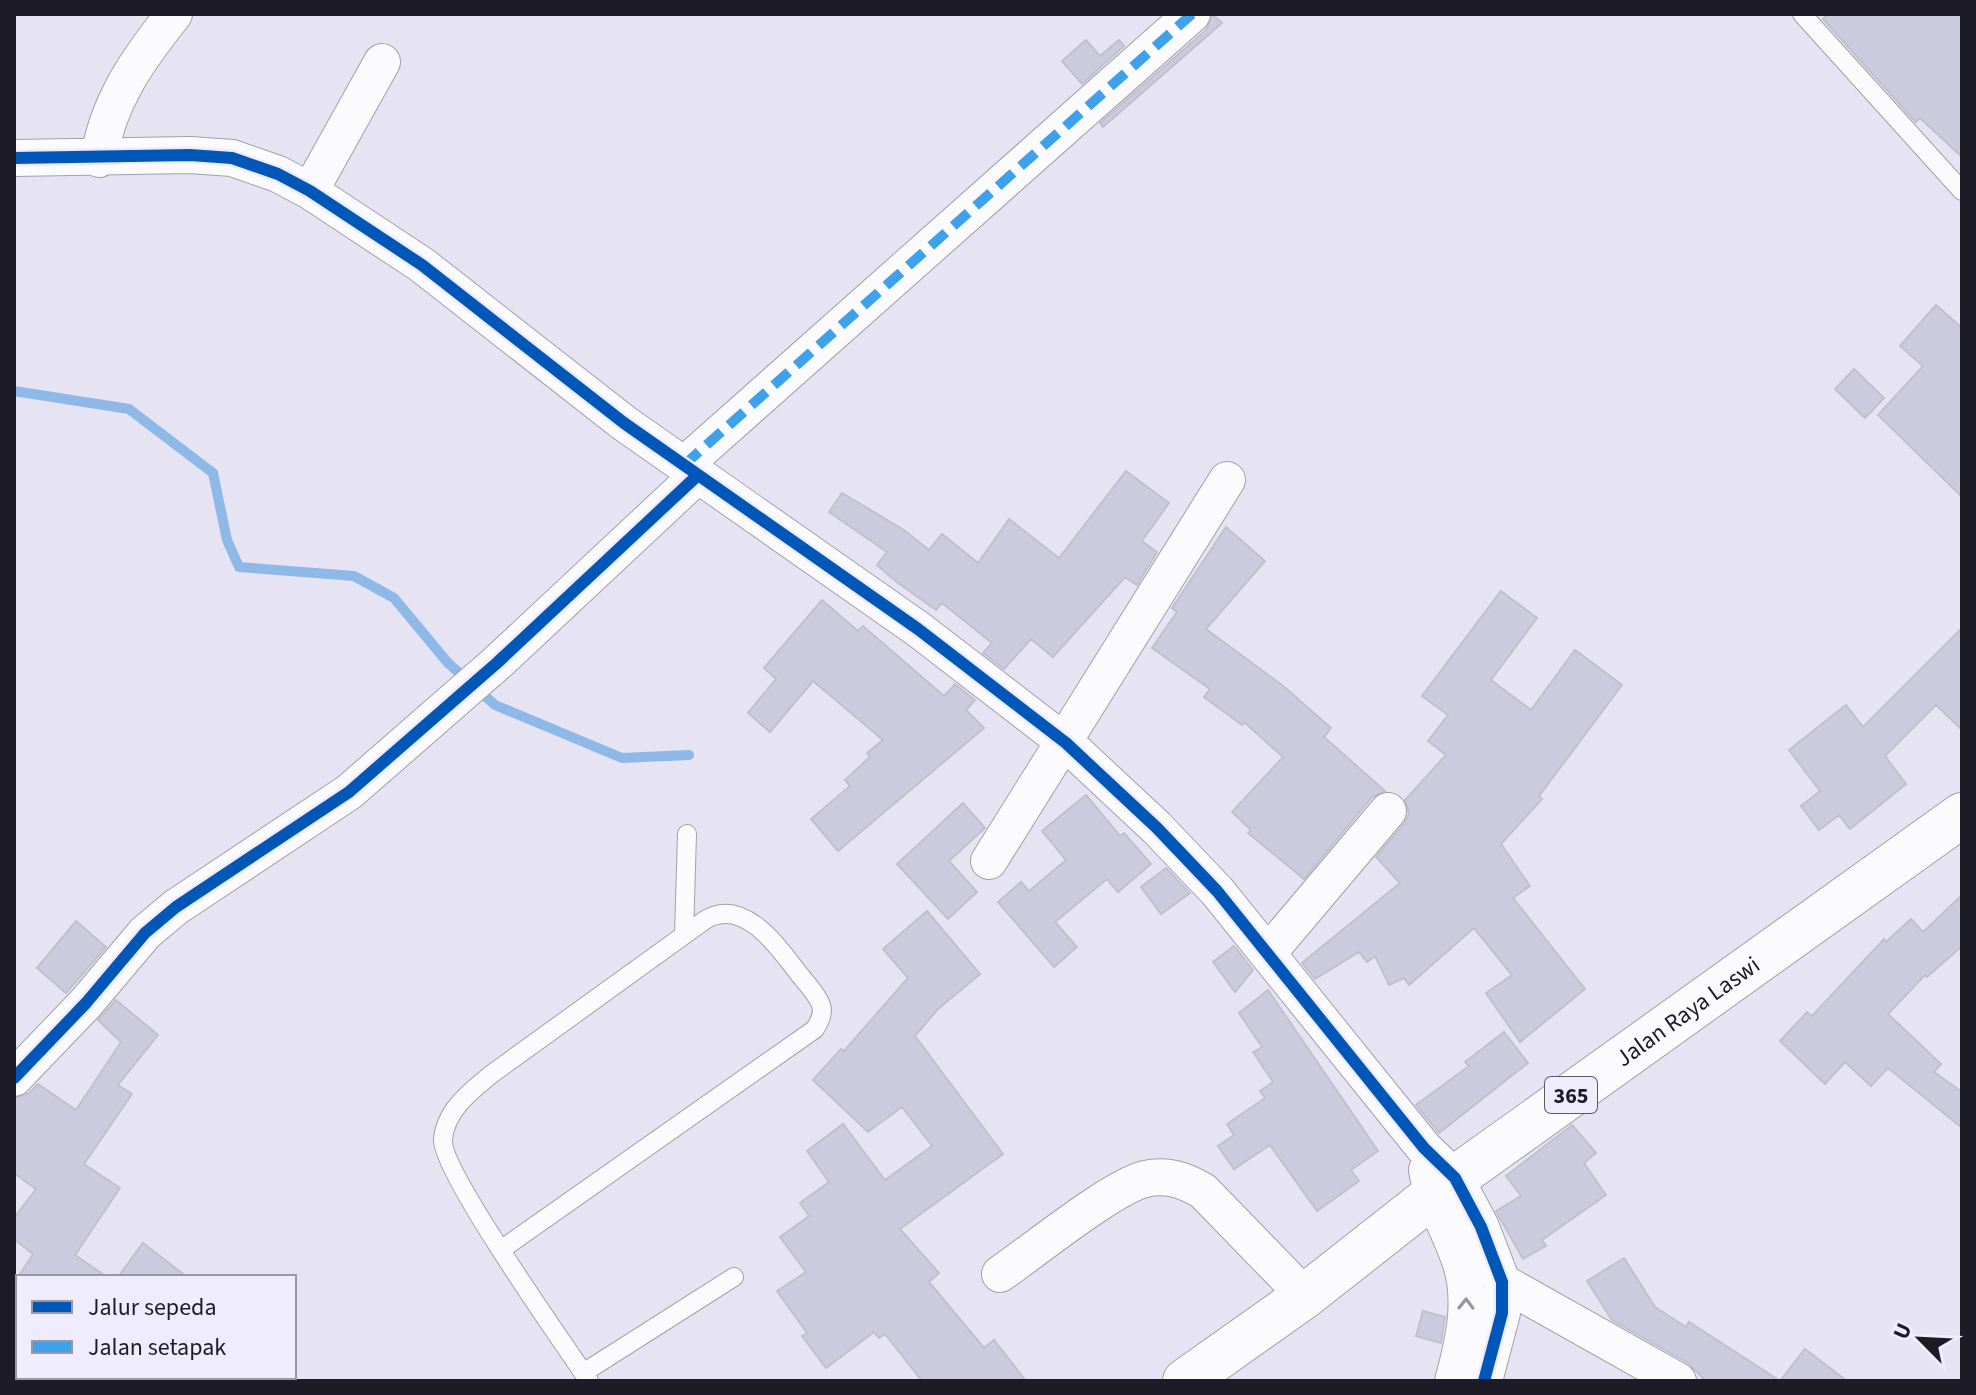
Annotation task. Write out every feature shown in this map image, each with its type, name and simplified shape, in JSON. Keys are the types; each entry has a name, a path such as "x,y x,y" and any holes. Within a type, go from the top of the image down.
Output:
{"main road":[{"name":"Jalan Raya Laswi","path":"1185,1381 1305,1296 1437,1174 1962,815"}],"street":[{"path":"99,159 102,135 121,91 145,51 174,14"},
{"path":"14,1078 86,1003 145,933 176,907 349,792 498,662 691,470 1192,14"},
{"path":"310,191 382,62"},
{"path":"14,158 99,159 190,155 232,158 278,174 310,191 422,265 624,423 918,629 1066,743 1157,828 1269,952 1437,1174 1481,1227 1502,1282 1502,1313 1484,1381"},
{"path":"989,861 1066,743 1227,480"},
{"path":"1269,952 1388,811"},
{"path":"1437,1174 1466,1283 1466,1319 1453,1381"},
{"path":"1000,1274 1130,1184 1168,1177 1184,1180 1203,1191 1305,1296"},
{"path":"1502,1282 1678,1381"}],"lane":[{"path":"1802,14 1962,191"},
{"path":"684,935 687,834"},
{"path":"502,1249 796,1044 818,1024 822,1011 818,1000 785,955 750,921 726,914 714,915 684,935 493,1073 464,1098 450,1118 443,1139 448,1164 502,1249 586,1377 734,1277"}],"building":[{"path":"1212,14 1222,23 1103,127 1100,123 1206,30"},
{"path":"1828,14 1962,14 1962,157 1920,118 1916,122 1912,118 1823,19"},
{"path":"1086,40 1100,56 1119,40 1124,46 1082,84 1062,61"},
{"path":"1936,305 1962,328 1962,497 1878,415 1923,366 1900,346"},
{"path":"1854,369 1884,398 1865,418 1835,389"},
{"path":"1126,471 1169,503 1142,541 1157,552 1137,585 1125,577 1053,657 1031,639 1004,669 983,653 992,643 942,603 936,610 898,583 877,565 887,552 829,512 842,493 904,530 929,550 942,534 978,563 1009,519 1059,558"},
{"path":"1226,527 1265,561 1206,629 1282,685 1331,728 1324,737 1385,791 1372,797 1304,879 1248,833 1251,830 1232,812 1283,757 1244,722 1242,725 1204,697 1210,689 1152,648 1177,612 1172,608"},
{"path":"1501,591 1537,618 1491,680 1531,710 1575,650 1622,685 1539,796 1542,799 1501,844 1530,886 1513,898 1585,989 1520,1042 1486,993 1512,975 1474,928 1409,985 1404,978 1389,985 1375,956 1367,962 1359,952 1315,979 1302,963 1400,883 1376,857 1404,824 1409,814 1405,800 1446,755 1428,741 1448,715 1422,696"},
{"path":"822,600 858,631 863,626 944,696 955,684 975,700 966,710 984,728 838,851 811,819 850,786 845,780 870,757 867,753 883,740 813,681 770,732 748,713 776,679 764,668"},
{"path":"1962,628 1962,730 1936,705 1885,756 1906,784 1850,829 1839,815 1819,830 1801,806 1820,791 1789,750 1846,705 1863,727"},
{"path":"1086,795 1120,836 1124,833 1151,864 1118,892 1107,879 1055,922 1077,947 1054,967 998,902 1021,882 1029,891 1066,860 1042,831"},
{"path":"963,803 985,828 949,861 977,892 948,919 897,864"},
{"path":"1166,868 1190,893 1161,914 1141,887"},
{"path":"1962,895 1962,946 1927,977 1925,975 1888,1014 1941,1064 1934,1072 1962,1092 1962,1128 1888,1068 1871,1086 1845,1062 1825,1084 1780,1041 1807,1012 1812,1016 1884,939 1886,942 1911,919 1923,932"},
{"path":"927,911 980,974 938,1009 915,1036 1003,1154 900,1229 939,1273 929,1282 984,1348 994,1340 1026,1381 922,1381 885,1334 879,1338 874,1332 826,1368 802,1336 807,1333 777,1291 806,1272 780,1237 809,1216 800,1203 829,1182 807,1151 843,1124 885,1180 932,1146 902,1107 868,1132 813,1080 841,1049 844,1051 908,978 883,949"},
{"path":"76,921 106,947 66,993 37,968"},
{"path":"1234,946 1253,970 1235,992 1213,962"},
{"path":"1268,990 1378,1151 1351,1170 1359,1181 1317,1211 1270,1145 1234,1169 1218,1146 1234,1135 1227,1124 1265,1098 1260,1091 1273,1082 1253,1052 1262,1047 1239,1013"},
{"path":"116,1000 158,1035 118,1085 132,1094 84,1164 120,1188 75,1255 104,1275 19,1275 33,1254 14,1239 14,1218 36,1189 14,1173 14,1098 29,1093 38,1084 76,1110 121,1042 98,1020"},
{"path":"1504,1032 1528,1063 1439,1133 1416,1105 1469,1066 1465,1062"},
{"path":"1572,1125 1596,1153 1584,1163 1606,1195 1542,1240 1546,1246 1523,1259 1496,1211 1521,1196 1506,1176"},
{"path":"143,1243 184,1275 119,1275"},
{"path":"1624,1258 1655,1307 1686,1327 1689,1322 1780,1381 1706,1381 1688,1363 1612,1320 1587,1281"},
{"path":"1423,1311 1445,1317 1441,1343 1416,1336"},
{"path":"1805,1349 1847,1381 1780,1381"}],"waterway":[{"path":"14,391 129,409 213,473 227,540 239,567 354,576 394,598 448,663 495,705 622,758 689,755"}],"marked path":[{"path":"684,465 1192,14"}],"cycle path":[{"path":"14,158 190,155 232,158 278,174 310,191 422,265 624,423 918,629 1066,743 1157,828 1217,891 1424,1148 1455,1178 1481,1227 1502,1282 1502,1313 1484,1381"},
{"path":"14,1078 86,1003 145,933 176,907 349,792 498,662 698,475"}]}
